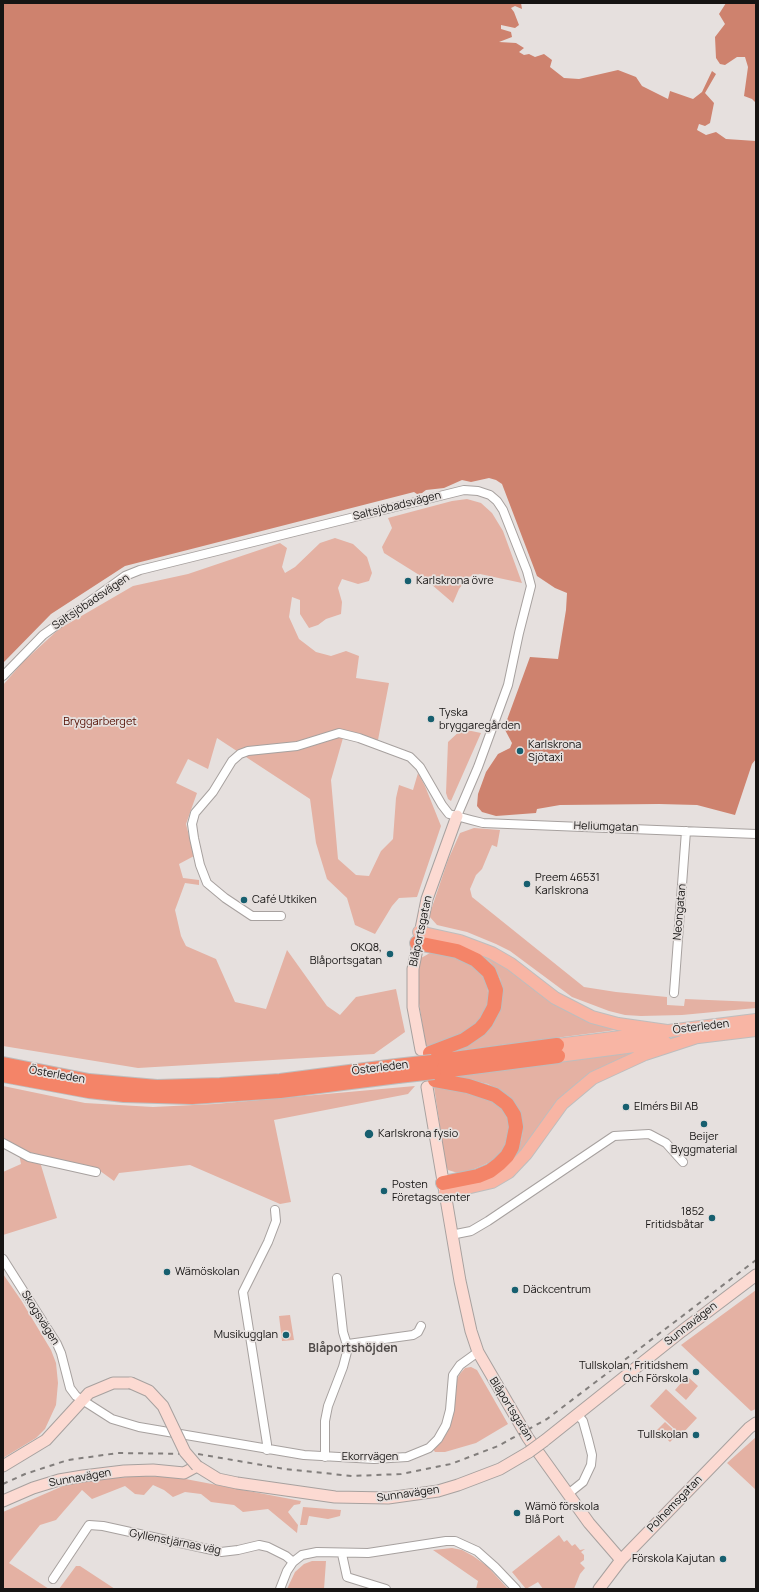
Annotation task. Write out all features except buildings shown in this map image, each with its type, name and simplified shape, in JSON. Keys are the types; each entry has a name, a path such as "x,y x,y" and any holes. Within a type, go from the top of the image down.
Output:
{"highway":[{"path":"418,938 457,951 476,960 489,972 496,990 494,1007 486,1022 480,1029 430,1067"},
{"name":"Österleden","path":"3,1075 89,1091 124,1095 192,1097 280,1091 399,1070 558,1050"},
{"name":"Österleden","path":"3,1064 89,1081 157,1086 220,1085 280,1081 382,1068 399,1070"},
{"path":"399,1070 430,1067 468,1086 495,1095 507,1104 514,1116 516,1127 512,1147 507,1156 490,1171 444,1188"}],"main road":[{"path":"418,938 460,941 487,950 511,964 555,998 592,1017 618,1024 667,1031"},
{"name":"Österleden","path":"558,1050 667,1031 756,1020"},
{"name":"Österleden","path":"558,1050 697,1038 756,1030"},
{"path":"444,1188 492,1182 509,1172 526,1154 562,1104 593,1078 645,1054 697,1038"}],"street":[{"name":"Saltsjöbadsvägen","path":"3,676 43,635 125,576 140,570 464,490 478,490 490,495 497,501 503,510 527,571 531,586 508,685 478,767 457,816"},
{"path":"281,916 252,916 225,898 208,883 200,865 192,824 195,812 213,792 232,761 240,754 248,751 297,746 339,733 359,738 410,757 422,770 444,808 449,814 457,816"},
{"name":"Heliumgatan","path":"457,816 484,823 756,834"},
{"name":"Blåportsgatan","path":"457,816 427,899 412,969 413,1007 430,1067 444,1188 465,1309 478,1352 512,1413 599,1536 621,1560"},
{"name":"Neongatan","path":"674,993 686,831"},
{"path":"451,1235 471,1230 488,1221 614,1136 649,1134 666,1143 683,1162"},
{"path":"3,1143 29,1157 96,1172"},
{"path":"267,1450 268,1444 243,1292 268,1242 276,1221 275,1210"},
{"name":"Skogsvägen","path":"3,1259 57,1344 61,1353 70,1388 81,1400"},
{"name":"Sunnavägen","path":"3,1501 33,1488 83,1476 124,1471 153,1470 184,1473 197,1466 218,1479 237,1483 319,1495 373,1499 420,1494 458,1485 500,1468 544,1442 756,1275"},
{"path":"325,1457 325,1421 328,1406 343,1367 348,1344 343,1332 337,1278"},
{"path":"348,1344 413,1335 418,1332 421,1326"},
{"name":"Ekorrvägen","path":"81,1400 125,1424 267,1450 325,1457 374,1459 401,1457 415,1455 429,1448 438,1439 446,1425 450,1410 453,1376 456,1370 478,1352"},
{"path":"3,1466 34,1448 50,1436 81,1400 89,1393 106,1385 120,1382 132,1383 149,1391 163,1406 185,1452 197,1466"},
{"path":"568,1494 583,1482 591,1465 592,1454 583,1421 578,1414"},
{"name":"Polhemsgatan","path":"599,1589 621,1560 749,1428 756,1423"},
{"name":"Gyllenstjärnas väg","path":"54,1579 89,1525 103,1526 221,1552 259,1545 268,1547 286,1556 293,1562"},
{"path":"280,1589 287,1570 293,1562 302,1555 317,1552 342,1554 368,1553 446,1541 455,1542 477,1551 495,1566 516,1589"},
{"path":"342,1554 347,1577 386,1589"}],"green space":[{"path":"467,499 481,503 492,513 503,531 522,583 480,574 468,577 459,589 453,603 424,578 384,553 382,547 392,528 388,518 452,501"},
{"name":"Bryggarberget","path":"335,538 353,544 367,557 372,573 369,581 358,584 342,579 338,588 342,602 341,614 326,619 318,625 309,628 300,614 300,600 292,597 289,617 299,639 316,652 331,656 346,651 359,656 356,678 389,683 378,740 345,731 331,780 338,859 356,875 369,876 381,851 393,839 396,798 399,785 413,790 418,773 425,786 441,826 417,897 399,898 392,906 375,934 355,925 347,898 327,879 316,843 310,799 217,738 208,769 188,759 176,783 197,793 186,824 194,856 179,864 183,878 199,880 199,885 185,883 175,910 181,936 186,946 216,959 235,1002 266,1009 287,950 327,1006 340,1015 356,997 396,989 405,1032 374,1054 138,1068 3,1046 3,685 22,663 59,629 133,586 188,574 280,543 287,548 282,567 285,573 295,567 320,543"},
{"path":"462,729 481,733 451,801 448,799 446,793 448,742"},
{"path":"474,828 500,830 497,847 492,845 482,869 476,875 470,889 472,897 584,987 667,997 667,1005 684,1006 685,999 756,1002 756,1008 682,1015 641,1016 625,1015 609,1011 572,997 510,951 496,944 467,932 437,925 429,916 448,860 460,833"},
{"path":"474,948 624,1029 456,1051 472,1043 503,992 500,978 491,963"},
{"path":"430,953 451,956 472,964 482,973 487,982 489,1003 477,1024 452,1041 426,1048 419,1003 418,972 421,958"},
{"path":"636,1052 597,1071 507,1170 521,1141 523,1130 522,1119 501,1091 488,1084 451,1076"},
{"path":"3,1086 85,1103 153,1107 215,1104 415,1086 408,1094 274,1120 291,1202 280,1204 190,1165 119,1173 114,1181 96,1168 30,1154 3,1139"},
{"path":"434,1087 480,1094 500,1105 508,1117 511,1126 505,1148 498,1156 488,1163 472,1170 458,1173 448,1170 446,1166"},
{"path":"19,1154 40,1162 57,1218 3,1235 3,1172 21,1164"},
{"path":"3,1274 21,1300 51,1350 56,1363 58,1383 56,1405 45,1429 36,1438 3,1458"},
{"path":"756,1290 756,1409 751,1411 681,1345"},
{"path":"290,1315 294,1340 282,1341 279,1316"},
{"path":"471,1367 477,1370 508,1424 476,1443 445,1452 435,1452 433,1449 447,1433 451,1422 456,1382 459,1375 465,1368"},
{"path":"687,1376 698,1386 686,1400 675,1390"},
{"path":"666,1389 697,1418 681,1435 650,1406"},
{"path":"665,1422 678,1434 670,1442 657,1430"},
{"path":"756,1437 756,1490 727,1463"},
{"path":"142,1476 175,1477 301,1501 300,1504 294,1505 288,1512 298,1525 297,1533 268,1509 243,1512 234,1505 211,1502 201,1494 185,1492 173,1497 164,1490 153,1485 144,1495 135,1494 125,1486 92,1499 82,1490 56,1520 40,1525 9,1563 49,1589 3,1589 3,1512 63,1486 87,1480"},
{"path":"303,1507 341,1510 340,1516 328,1519 309,1516 307,1525 300,1525"},
{"path":"559,1535 564,1542 567,1540 572,1546 575,1544 580,1550 585,1549 581,1552 584,1555 584,1560 580,1563 585,1568 580,1574 574,1589 543,1589 538,1582 526,1589 512,1572"},
{"path":"452,1548 462,1550 487,1566 508,1589 476,1589 478,1581 433,1550"},
{"path":"312,1561 326,1561 324,1589 287,1589 295,1572 304,1564"},
{"path":"76,1566 80,1566 115,1589 59,1589"}],"shaded area":[{"path":"3,3 521,3 522,9 515,6 511,8 519,25 515,28 501,25 501,29 511,32 512,37 499,42 516,43 524,48 519,52 524,55 529,54 535,57 544,54 552,60 550,67 564,78 579,79 618,70 636,77 642,86 668,99 670,91 693,99 702,92 712,71 716,74 705,93 714,103 710,123 705,126 699,124 697,130 706,135 716,132 726,139 756,141 756,759 752,764 735,815 697,805 659,804 560,805 537,809 536,813 496,816 482,812 477,806 478,794 486,772 498,754 510,748 512,743 504,728 530,657 558,659 566,610 567,593 555,588 537,576 502,484 489,478 471,482 462,480 444,488 426,490 417,494 414,492 125,566 51,614 3,663"},
{"path":"726,3 756,3 756,103 752,99 744,96 748,67 745,57 737,57 725,65 720,64 716,58 715,37 725,24 719,14"}],"railway":[{"path":"3,1484 25,1474 68,1460 118,1453 198,1454 285,1469 352,1476 401,1474 451,1464 498,1446 547,1419 756,1260"}],"place":[{"name":"Karlskrona övre","path":"408,581"},
{"name":"Tyska bryggaregården","path":"431,719"},
{"name":"Karlskrona Sjötaxi","path":"520,751"},
{"name":"Preem 46531 Karlskrona","path":"527,884"},
{"name":"Café Utkiken","path":"244,900"},
{"name":"OKQ8, Blåportsgatan","path":"390,954"},
{"name":"Elmérs Bil AB","path":"626,1107"},
{"name":"Beijer Byggmaterial","path":"704,1124"},
{"name":"Karlskrona fysio","path":"369,1134"},
{"name":"Posten Företagscenter","path":"384,1191"},
{"name":"1852 Fritidsbåtar","path":"712,1218"},
{"name":"Wämöskolan","path":"167,1272"},
{"name":"Däckcentrum","path":"515,1290"},
{"name":"Musikugglan","path":"286,1335"},
{"name":"Tullskolan, Fritidshem Och Förskola","path":"696,1372"},
{"name":"Tullskolan","path":"696,1435"},
{"name":"Wämö förskola Blå Port","path":"517,1513"},
{"name":"Förskola Kajutan","path":"723,1559"}],"district":[{"name":"Blåportshöjden","path":"353,1349"}]}
